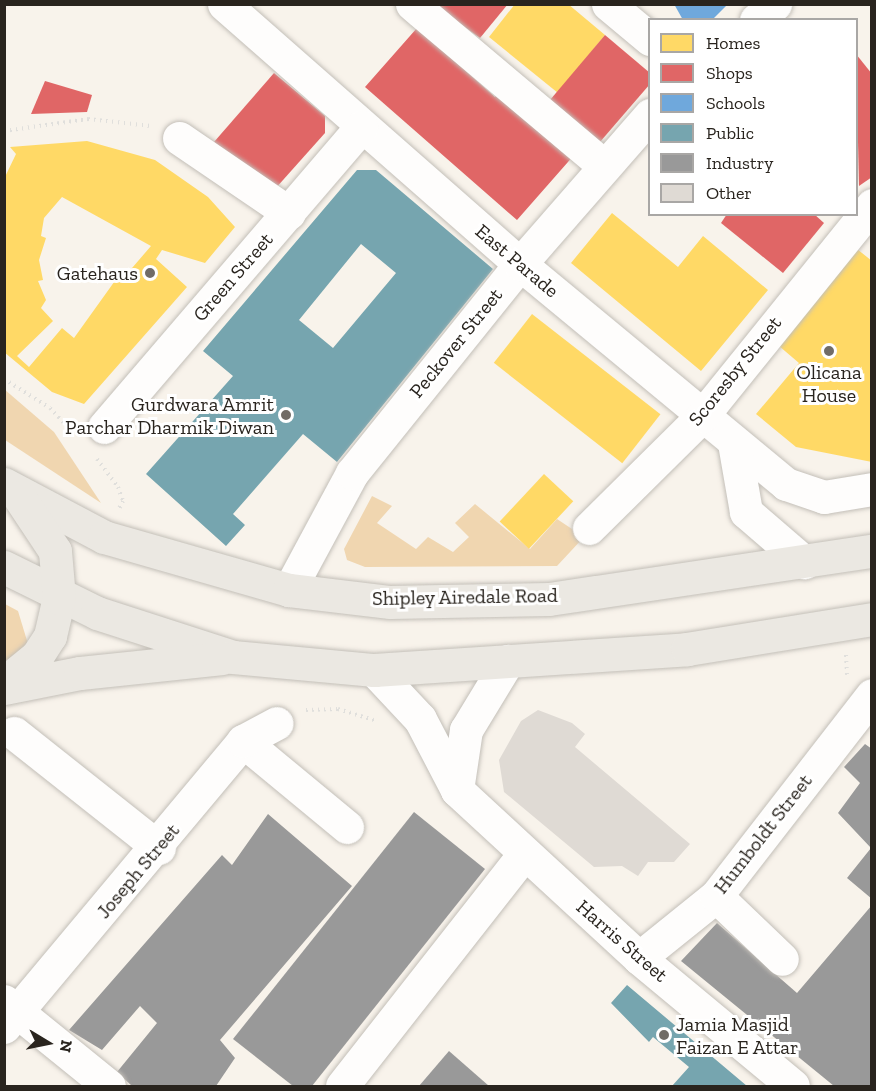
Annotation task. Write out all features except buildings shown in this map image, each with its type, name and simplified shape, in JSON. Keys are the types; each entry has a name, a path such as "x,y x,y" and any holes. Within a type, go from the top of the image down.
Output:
{"main road":[{"name":"Shipley Airedale Road","path":"10,488 104,537 290,590 390,602 549,599 872,551"},
{"path":"4,683 37,656 50,636 59,598 55,551 10,488"},
{"path":"4,567 59,598 233,657"},
{"path":"4,688 80,673 233,657 374,670 687,649 872,619"}],"street":[{"name":"East Parade","path":"224,4 361,127 520,264 786,484 824,497 872,489"},
{"path":"412,4 603,165"},
{"path":"608,4 648,37"},
{"path":"758,18 775,4"},
{"name":"Peckover Street","path":"290,590 352,473 520,264 603,165 648,118"},
{"name":"Green Street","path":"93,440 361,127"},
{"path":"179,138 289,213"},
{"name":"Scoresby Street","path":"589,528 702,416 865,214"},
{"path":"734,443 746,512 804,562"},
{"path":"457,790 466,730 508,661"},
{"name":"Harris Street","path":"374,670 420,718 457,790 639,958 793,1086"},
{"name":"Humboldt Street","path":"639,958 716,896 872,695"},
{"name":"Joseph Street","path":"9,1013 159,848 243,741 277,723"},
{"path":"14,733 159,848"},
{"path":"243,741 347,827"},
{"path":"342,1086 524,854"},
{"path":"716,896 782,958"},
{"path":"9,1013 105,1085"}],"path":[{"path":"4,131 122,119 179,138"},
{"path":"4,379 50,408 93,440 123,501 104,537"},
{"path":"277,723 317,706 354,712 386,729"}],"shaded area":[{"path":"4,389 54,432 101,503 5,440"},
{"path":"372,496 392,506 377,523 416,549 428,537 453,552 469,537 455,523 475,504 530,549 557,519 584,537 557,566 365,567 347,560 344,549"},
{"path":"5,604 18,611 28,644 5,663"}],"place":[{"name":"Gatehaus","path":"150,273"},
{"name":"Olicana House","path":"829,351"},
{"name":"Gurdwara Amrit Parchar Dharmik Diwan","path":"286,415"},
{"name":"Jamia Masjid Faizan E Attar","path":"664,1035"}]}
